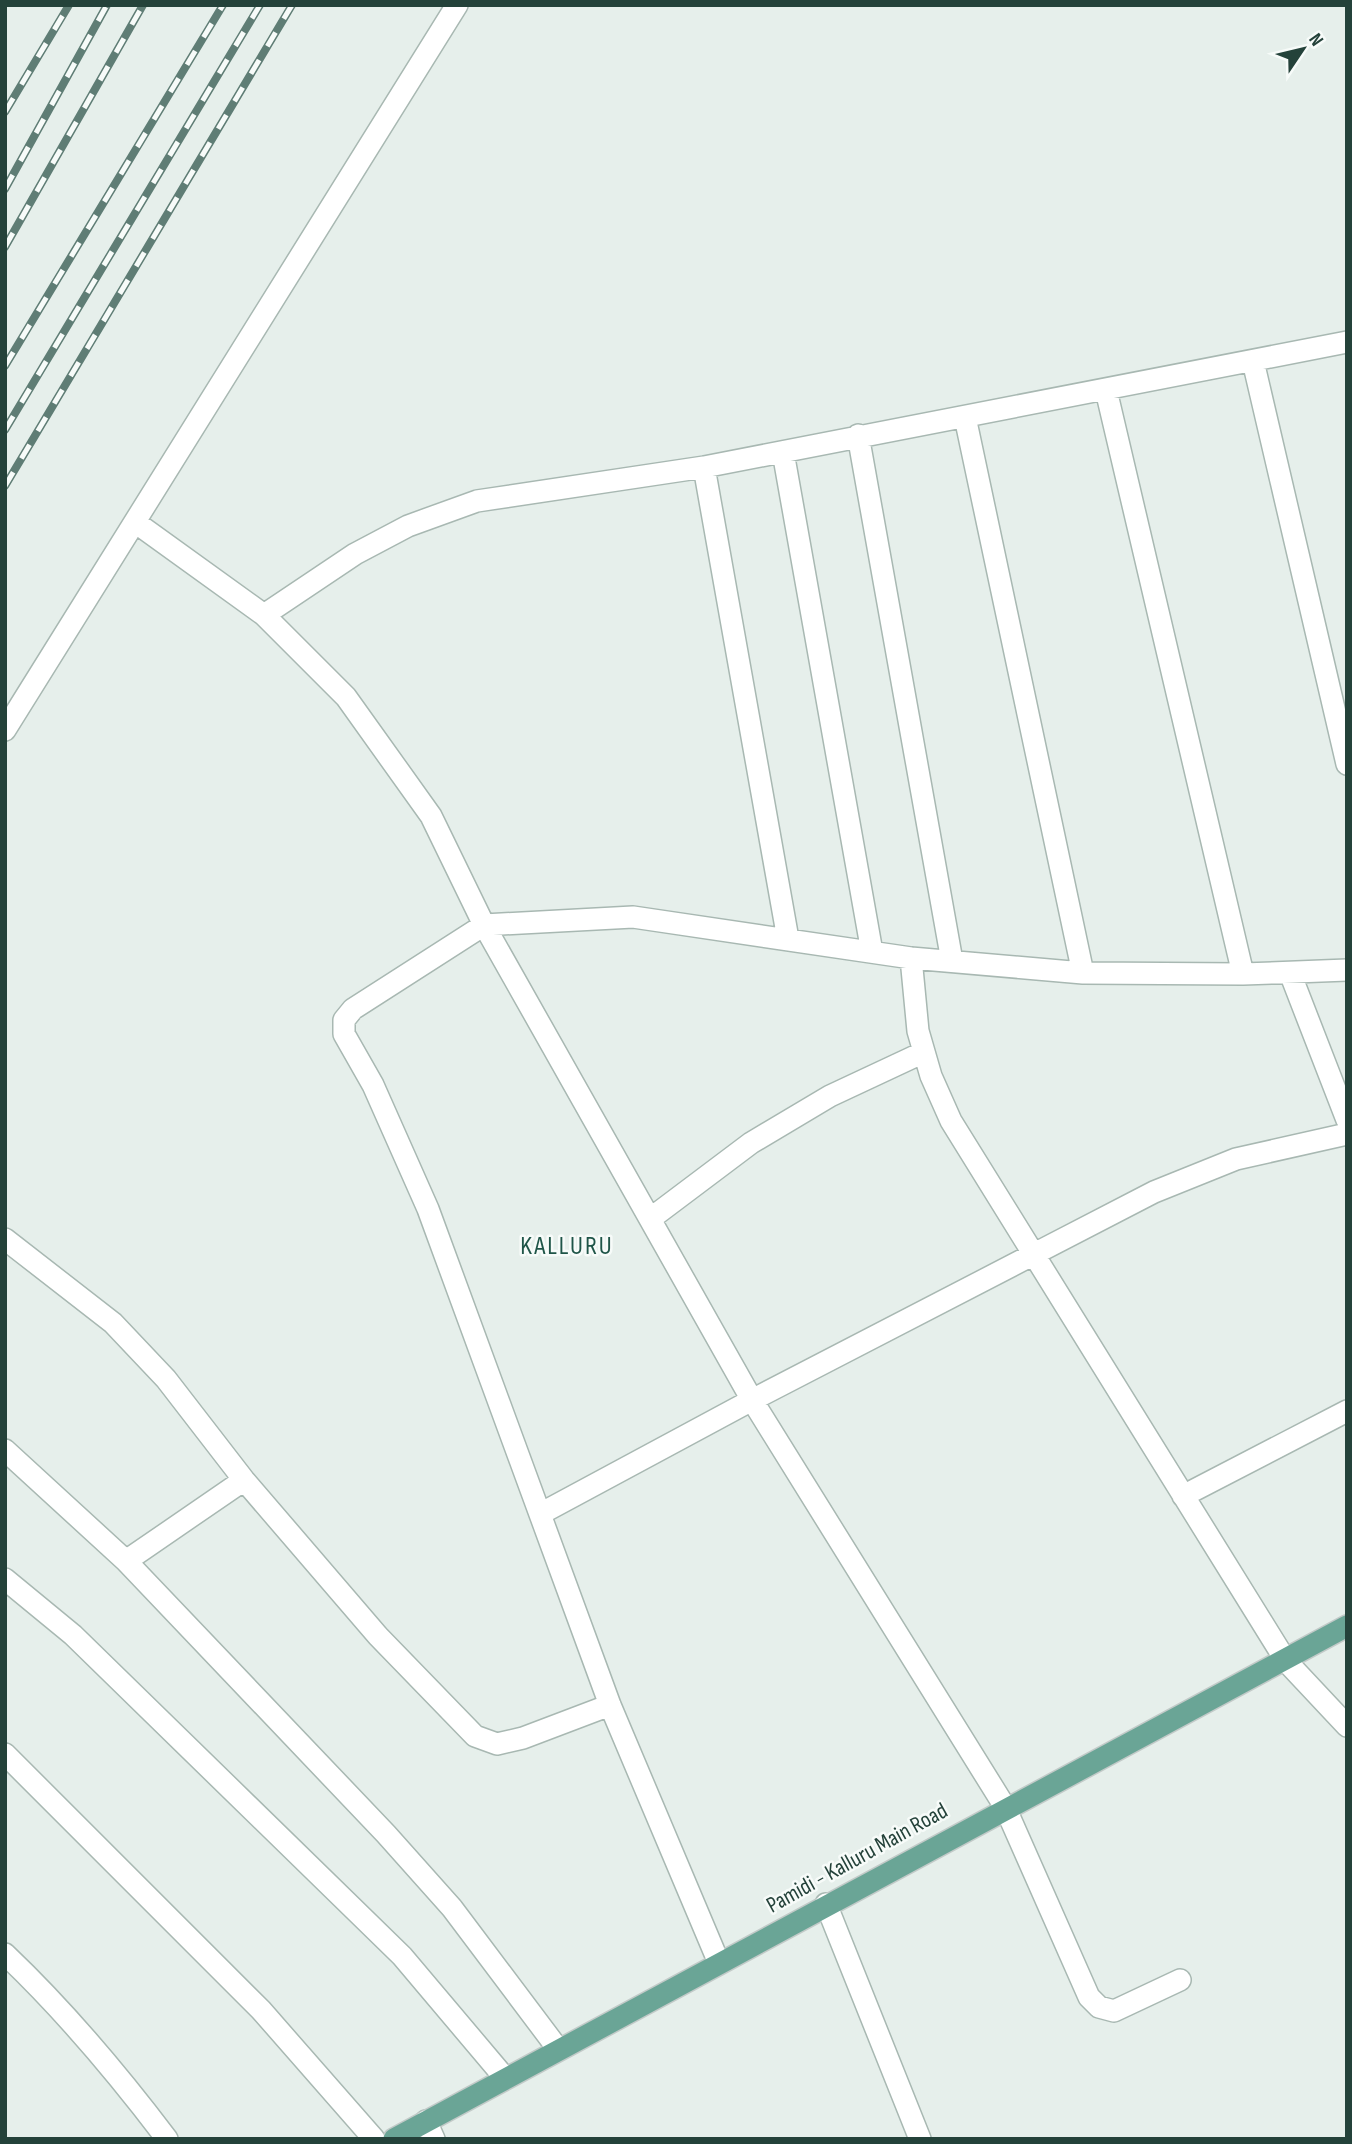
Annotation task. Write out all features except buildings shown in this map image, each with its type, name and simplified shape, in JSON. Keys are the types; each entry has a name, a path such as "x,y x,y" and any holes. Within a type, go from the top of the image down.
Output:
{"main road":[{"name":"Pamidi - Kalluru Main Road","path":"394,2139 430,2130 505,2078 1005,1807 1286,1661 1347,1626"}],"street":[{"path":"5,730 457,5"},
{"path":"264,615 355,554 408,526 477,501 704,467 1347,342"},
{"path":"1253,361 1347,764"},
{"path":"1106,390 1243,974"},
{"path":"965,417 1083,973"},
{"path":"858,435 952,961"},
{"path":"783,452 873,952"},
{"path":"704,467 788,939"},
{"path":"135,522 264,615 346,697 431,816 484,925 752,1400 1005,1807 1089,1997 1099,2007 1114,2011 1180,1980"},
{"path":"719,1963 610,1705 428,1209 373,1085 344,1034 344,1020 353,1009 484,925 632,917 912,958 1083,973 1243,974 1347,970"},
{"path":"912,958 918,1031 951,1121 1286,1661 1347,1726"},
{"path":"1290,973 1347,1120"},
{"path":"650,1219 751,1143 830,1096 924,1052"},
{"path":"540,1514 752,1400 1154,1192 1236,1159 1347,1133"},
{"path":"5,1239 113,1323 166,1378 244,1480 378,1636 475,1736 498,1744 610,1705"},
{"path":"1183,1496 1347,1411"},
{"path":"5,1450 126,1561 386,1834 452,1908 558,2049"},
{"path":"126,1561 244,1480"},
{"path":"5,1579 83,1645 402,1956 505,2078"},
{"path":"5,1754 261,2010 374,2139"},
{"path":"826,1904 920,2139"},
{"path":"5,1954 42,1989 122,2079 167,2139"}],"railway":[{"path":"5,112 69,5"},
{"path":"5,189 107,5"},
{"path":"5,247 143,5"},
{"path":"5,366 223,5"},
{"path":"5,430 260,5"},
{"path":"5,486 292,5"}],"district":[{"name":"KALLURU","path":"567,1246"}]}
